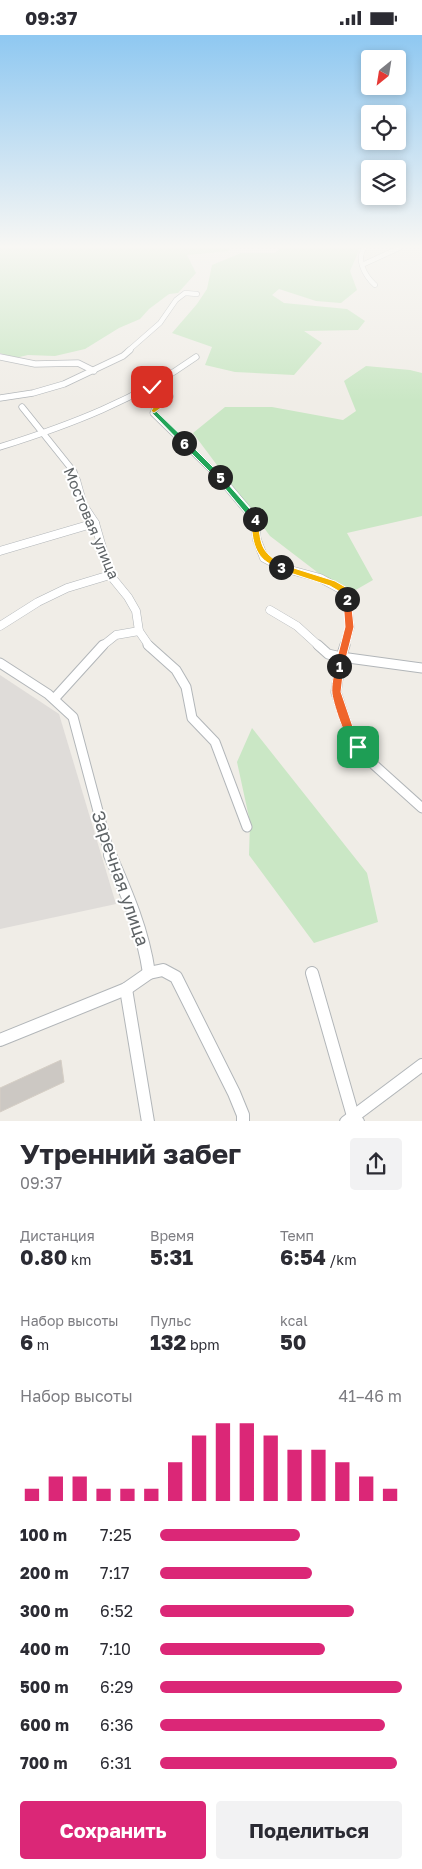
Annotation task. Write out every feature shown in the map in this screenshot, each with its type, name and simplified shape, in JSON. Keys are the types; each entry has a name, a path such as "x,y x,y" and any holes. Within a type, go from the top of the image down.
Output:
{"street":[{"path":"0,398 33,393 64,385 123,356 144,339 166,317 178,299"},
{"path":"0,357 34,364 78,363 94,371"},
{"path":"0,447 105,411 152,387 196,357"},
{"path":"152,387 170,396 170,399 158,406 154,413 216,473 254,518 257,540 264,558 283,568 320,578 346,591 350,627 341,657 336,692 348,729 358,747 372,763 422,807"},
{"name":"Мостовая улица","path":"22,407 74,472 83,505 95,523 110,575 128,597 136,611 139,631 148,644 176,670 186,687 192,718 215,742 247,827"},
{"path":"0,551 95,523"},
{"path":"0,626 38,602 67,588 110,575"},
{"path":"270,610 297,626 328,654 422,668"},
{"path":"54,699 96,651 107,642 116,635 139,631"},
{"name":"Заречная улица","path":"0,663 28,679 73,717 108,851 132,905 145,945 149,973"},
{"path":"0,1040 126,989 149,973 163,970 176,977 234,1093 243,1115 243,1121"},
{"path":"312,973 352,1120 422,1065"},
{"path":"126,989 148,1121"}],"shaded area":[{"path":"0,675 59,714 116,904 0,929"}],"green space":[{"path":"0,299 163,299 140,319 119,328 85,349 55,356 28,355 15,358 0,353"},
{"path":"201,299 278,299 284,303 347,309 365,321 358,330 304,331 322,343 294,375 235,372 205,365 212,347 172,333"},
{"path":"309,299 346,299 341,303"},
{"path":"366,366 422,373 422,516 347,533 373,580 347,595 270,536 193,433 225,407 272,407 343,420 356,411 344,381"},
{"path":"252,728 367,873 378,922 314,943 249,855 250,822 237,762"}],"building":[{"path":"61,1060 64,1082 0,1112 0,1088"}],"route":[{"path":"152,387 170,396 170,399 154,409 154,413 193,453 216,473 254,518 257,540 264,558 283,568 320,578 346,591 350,627 341,657 336,692 341,702 348,729 358,747"}]}
